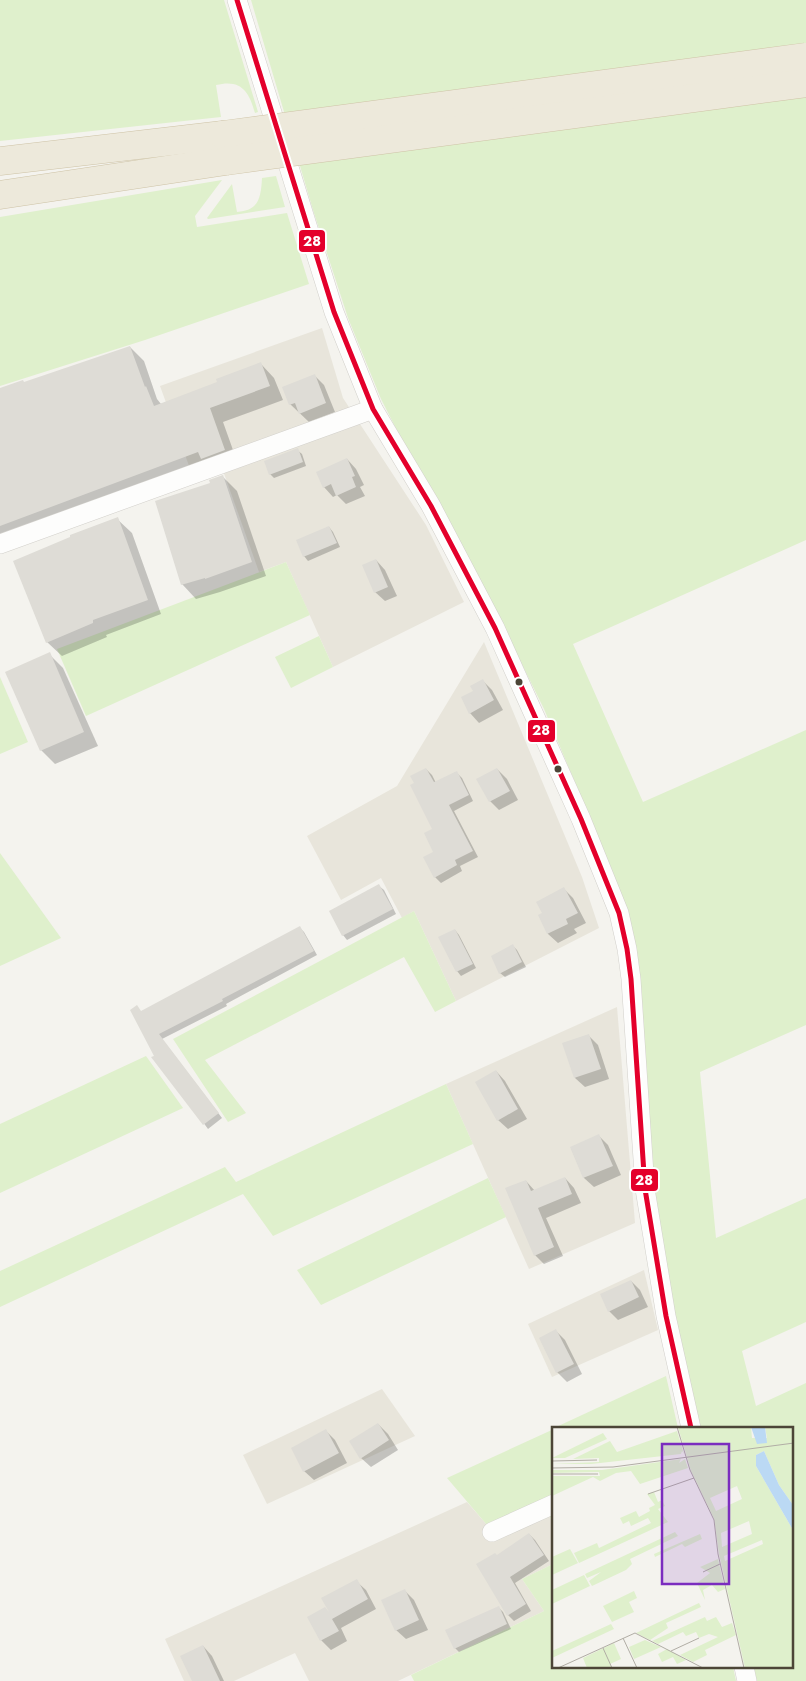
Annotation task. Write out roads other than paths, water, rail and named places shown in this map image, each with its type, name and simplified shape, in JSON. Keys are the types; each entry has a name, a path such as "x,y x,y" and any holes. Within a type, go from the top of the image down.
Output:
{"highway":[{"path":"0,195 224,148 806,57"},
{"path":"0,161 224,148 806,83"}],"street":[{"path":"237,0 334,312 373,409 430,506 495,628 581,819 619,913 631,979 645,1189 666,1316 691,1427"},
{"path":"0,544 373,409"},
{"path":"492,1532 552,1505"},
{"path":"744,1668 747,1681"}]}
